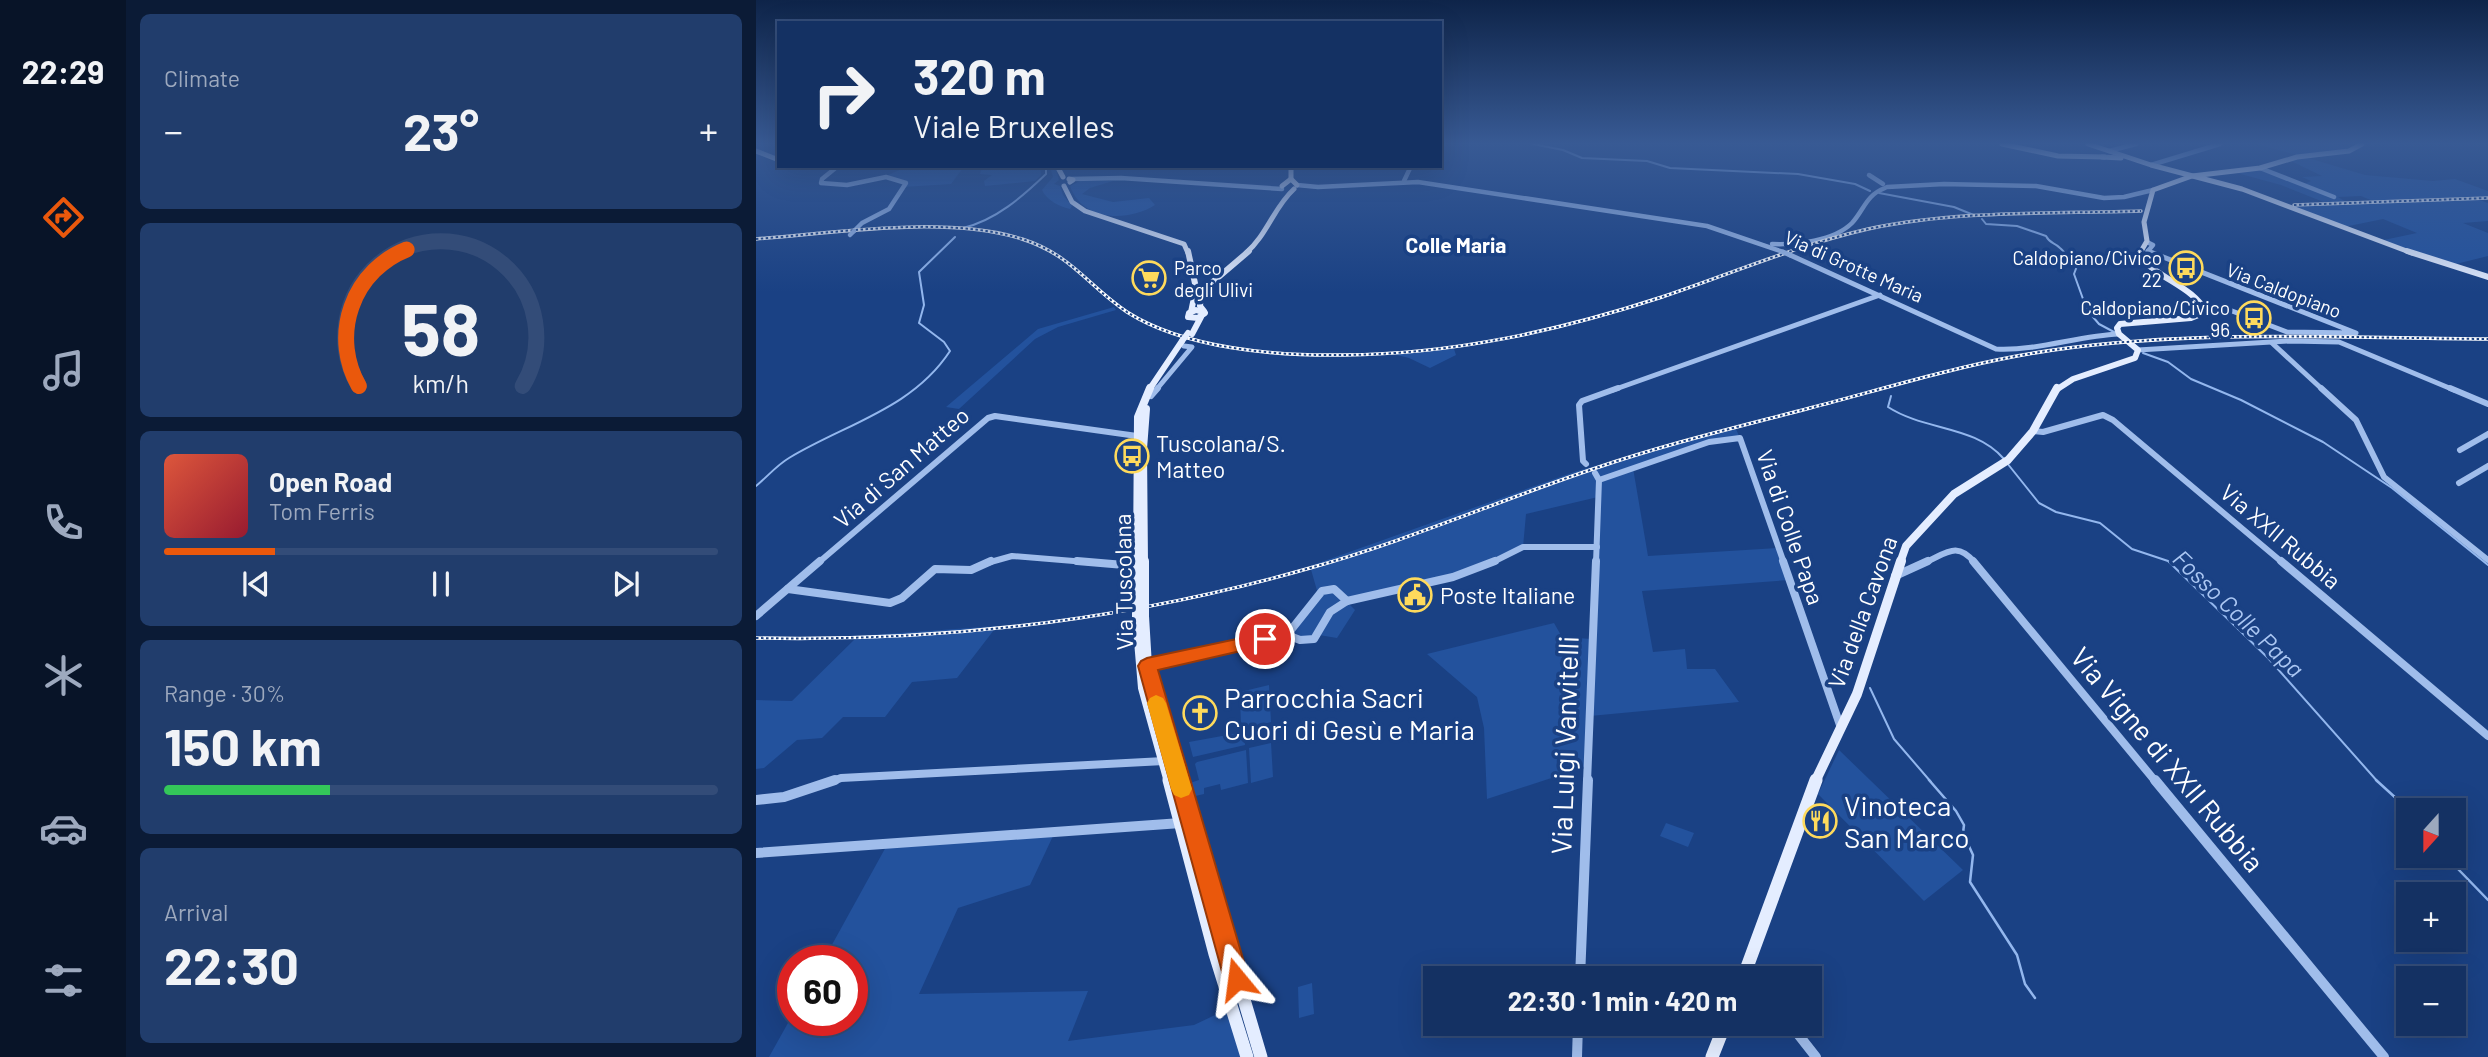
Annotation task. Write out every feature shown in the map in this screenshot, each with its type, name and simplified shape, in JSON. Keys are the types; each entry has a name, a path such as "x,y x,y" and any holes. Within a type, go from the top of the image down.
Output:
{"main road":[{"name":"Via Tuscolana","path":"1070,193 1073,204 1087,212 1184,243 1203,314 1190,334"},
{"path":"1198,293 1257,244 1283,199 1290,193"},
{"path":"2138,350 2119,334 2117,327 2123,322 2193,318 2204,313 2206,308 2148,269 2139,254 2147,242 2144,223 2148,193"},
{"path":"2252,193 2390,248 2488,278"},
{"name":"Via Tuscolana","path":"1198,293 1186,344 1151,396 1146,409 1143,437 1141,597 1143,688 1181,822 1214,954 1250,1056"},
{"path":"1191,315 1203,314"},
{"name":"Via Tuscolana","path":"1141,597 1136,566 1137,436 1142,401 1154,380 1186,344"},
{"name":"Via della Cavona","path":"1748,966 1815,782 1857,694 1906,546 1923,524 1954,494 2006,461 2033,431 2057,388 2073,379 2135,358 2138,350"},
{"name":"Via Tuscolana","path":"1141,616 1147,666 1250,1056"},
{"path":"1713,1057 1721,1036"}],"street":[{"path":"851,233 862,223 889,209 899,193"},
{"name":"Via di Grotte Maria","path":"1488,193 1703,225 1763,243 1997,349 2042,346 2086,335 2119,334"},
{"path":"1763,243 1791,244 1846,229 1870,193"},
{"path":"2074,193 2099,198 2145,193"},
{"path":"2132,195 2145,193"},
{"path":"2325,193 2334,197"},
{"name":"Via Caldopiano","path":"2147,242 2153,245 2148,251 2152,254 2356,333 2285,331 2220,306 2206,308"},
{"path":"1586,464 1583,461 1579,405 1582,401 1880,295"},
{"path":"2138,350 2272,342 2342,343 2488,404"},
{"path":"2272,342 2357,421 2384,477 2488,560"},
{"name":"Via XXII Rubbia","path":"2033,431 2043,432 2103,415 2113,420 2488,736"},
{"name":"Via di San Matteo","path":"756,616 988,418 995,416 1137,436"},
{"path":"2460,450 2488,434"},
{"name":"Via di Colle Papa","path":"1597,477 1709,442 1740,438 1841,728"},
{"path":"2459,483 2488,466"},
{"name":"Via Luigi Vanvitelli","path":"1580,966 1597,547 1597,477"},
{"path":"1147,666 1287,635 1300,640 1314,639 1330,612 1347,601 1453,576 1485,566 1523,547 1597,547"},
{"name":"Via Vigne di XXII Rubbia","path":"1895,576 1955,548 1965,551 2384,1057"},
{"path":"788,589 890,603 902,598 935,569 971,570 1008,556 1136,566"},
{"path":"1287,635 1322,590 1334,589 1347,601"},
{"path":"756,800 788,796 841,778 1164,761"},
{"path":"756,853 1181,822"},
{"path":"1577,1057 1578,1036"},
{"path":"1799,1036 1816,1057"}],"shaded area":[{"path":"1062,193 1072,206 1070,209 1059,205 1044,194"},
{"path":"1074,193 1113,202 1149,198 1155,205 1132,214 1107,215 1085,207"},
{"path":"2302,193 2488,193 2488,197 2373,201 2361,196 2338,197 2346,202 2326,203"},
{"path":"2477,199 2488,203 2488,221 2463,223 2488,233 2488,256 2452,265 2379,241 2417,233 2383,219 2344,227 2292,206"},
{"path":"1114,307 1116,310 1058,327 1035,339 959,409 946,407 1038,329"},
{"path":"1454,349 1456,355 1430,368 1393,354"},
{"path":"1735,427 1740,438 1709,442 1633,468 1648,556 1778,548 1789,580 1642,591 1653,652 1685,649 1687,669 1715,669 1739,702 1590,716 1588,766 1487,799 1484,728 1477,697 1427,654 1554,623 1562,637 1592,639 1598,497 1526,514 1523,547 1485,566 1347,602 1355,610 1337,638 1319,635 1307,641 1287,635 1318,594 1310,566 1577,471"},
{"path":"997,626 957,678 912,682 885,717 843,717 822,738 797,740 764,768 756,769 756,700 792,701 858,636"},
{"path":"1269,685 1271,722 1241,730 1240,692"},
{"path":"1244,732 1245,745 1193,757 1189,742"},
{"path":"1271,743 1273,777 1251,783 1249,748"},
{"path":"1246,750 1248,783 1221,790 1220,784 1204,788 1204,794 1191,797 1187,784 1199,780 1195,764 1197,762"},
{"path":"1839,750 1963,870 1924,901 1818,794"},
{"path":"1666,823 1694,833 1688,847 1660,836"},
{"path":"1053,836 1030,885 958,908 919,994 1088,991 1068,1041 1194,1025 1232,1007 1246,1057 769,1057 781,1036 868,1036 868,945 832,945 887,845"},
{"path":"1312,983 1314,1014 1299,1018 1298,987"}],"waterway":[{"path":"963,228 987,219 1025,193"},
{"path":"1881,193 1954,207 1976,216"},
{"path":"1982,219 1986,224 2017,226 2046,236 2058,246 2077,266 2074,274 2087,310 2099,324 2114,332"},
{"path":"756,486 785,461 897,401 934,371 950,351 944,342 919,323 924,305 919,272 955,237"},
{"path":"2143,353 2168,362 2191,379 2241,400 2323,442 2392,488 2488,565"},
{"name":"Fosso Colle Papa","path":"1891,396 1888,407 1902,415 1979,440 2004,459"},
{"name":"Fosso Colle Papa","path":"2007,463 2039,503 2056,512 2100,523 2132,549 2168,561 2268,658 2377,781"},
{"path":"1870,688 1894,739 1931,782"},
{"path":"1929,780 1956,811 1964,825 1963,833 1973,855 1970,882 2017,955 2025,984 2035,998"},
{"name":"Fosso Colle Papa","path":"2377,781 2396,798"},
{"name":"Fosso Colle Papa","path":"2458,868 2488,900"}],"railway":[{"path":"2294,205 2488,198"},
{"path":"756,239 890,228 959,228 992,232 1022,239 1054,253 1113,302 1150,325 1232,348 1290,354 1344,355 1385,354 1466,345 1545,330 1662,297 1764,260 1868,229 1970,216 2141,211"},
{"path":"756,638 896,636 1036,624 1105,614 1242,586 1310,568 1418,533 1622,459 1939,373 2017,356 2133,341 2192,338 2488,339"}],"slow traffic":[{"path":"1156,703 1181,789"}],"place":[{"name":"Caldopiano/Civico 22","path":"2186,268"},
{"name":"Parco degli Ulivi","path":"1149,278"},
{"name":"Caldopiano/Civico 96","path":"2254,318"},
{"name":"Tuscolana/S. Matteo","path":"1132,456"},
{"name":"Poste Italiane","path":"1415,595"},
{"name":"Parrocchia Sacri Cuori di Gesù e Maria","path":"1200,713"},
{"name":"Vinoteca San Marco","path":"1820,821"}],"district":[{"name":"Colle Maria","path":"1456,244"}],"route":[{"path":"1237,979 1147,666 1265,639"}]}
